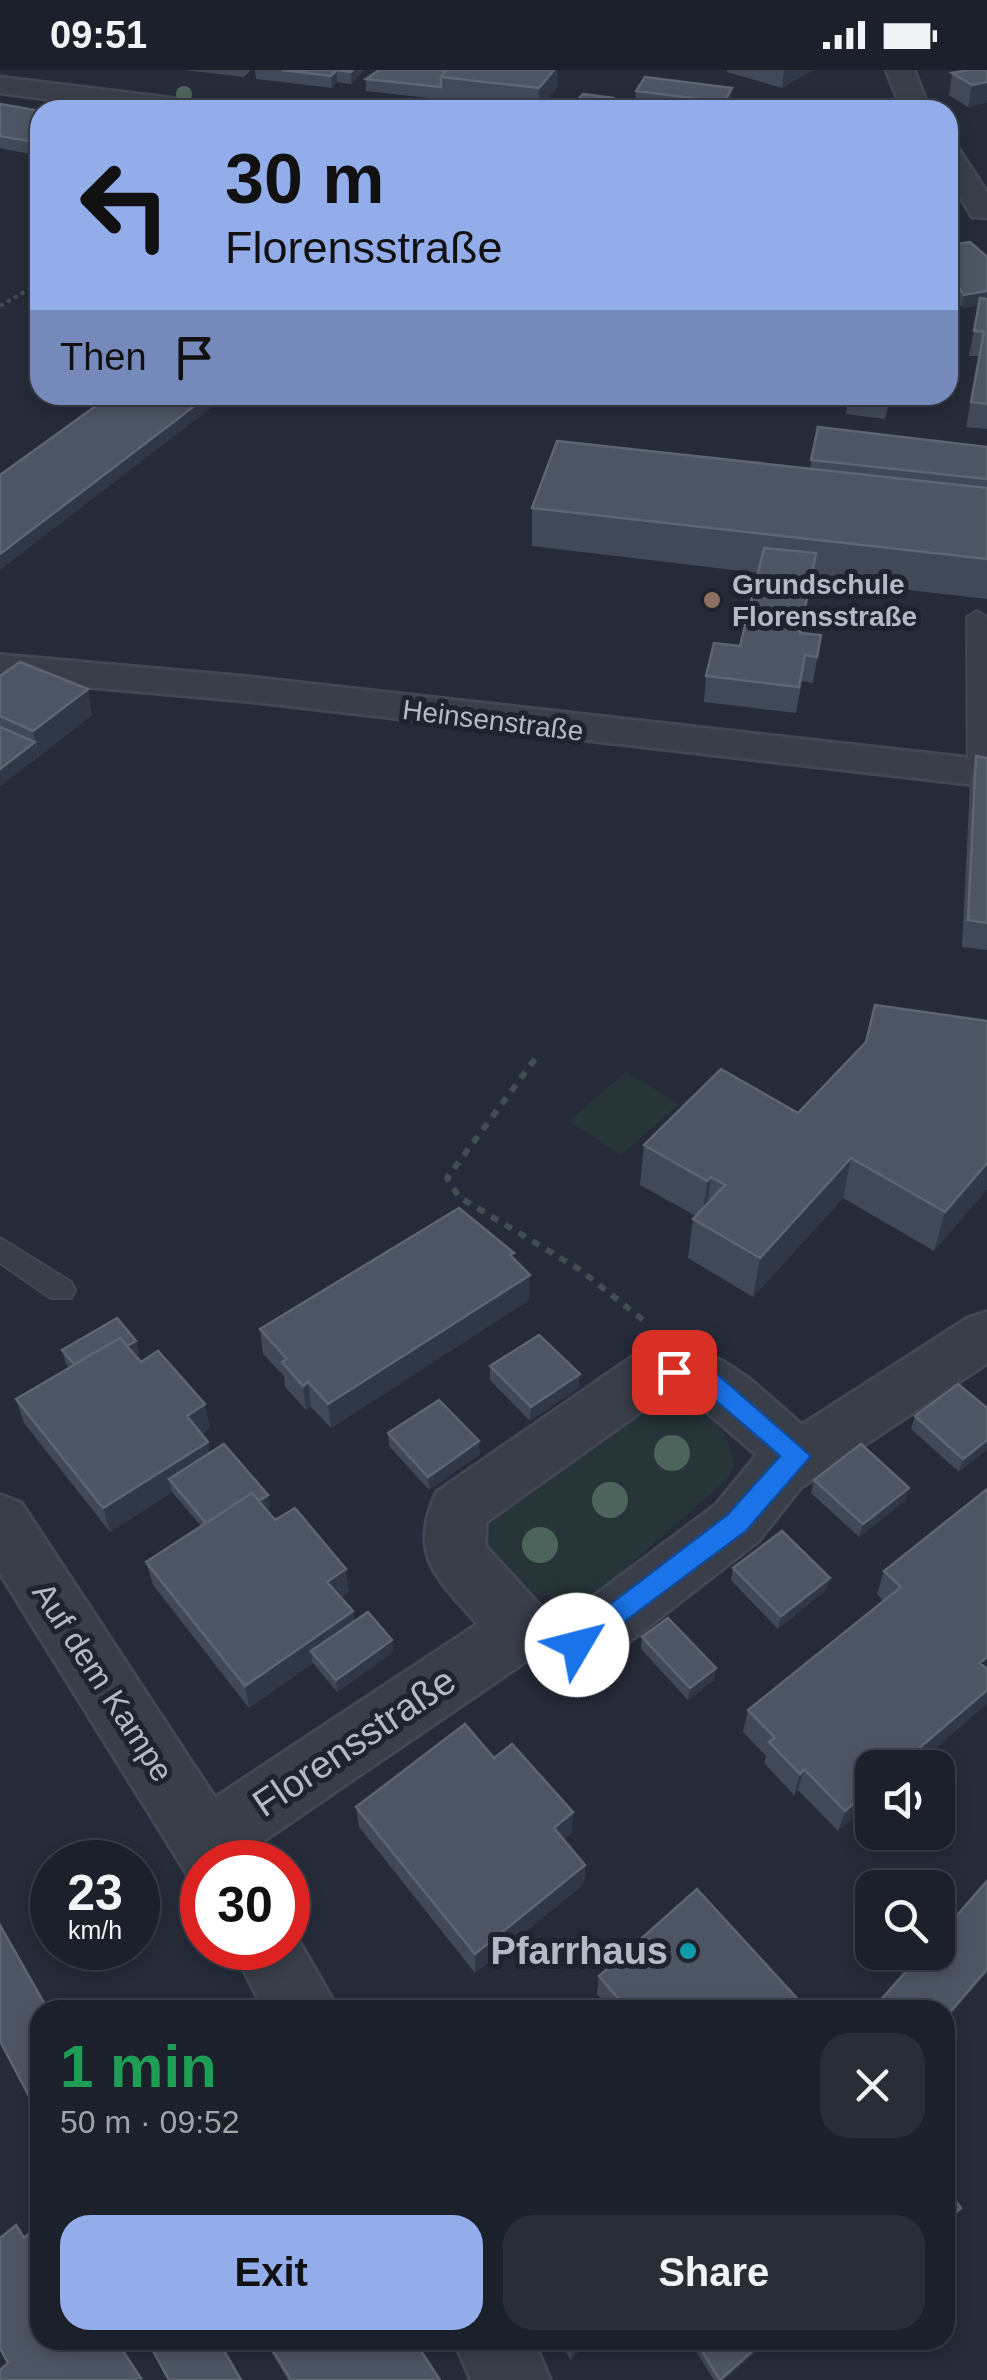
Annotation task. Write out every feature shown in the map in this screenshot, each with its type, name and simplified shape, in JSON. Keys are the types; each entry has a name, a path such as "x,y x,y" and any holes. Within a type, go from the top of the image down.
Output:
{"street":[{"path":"900,70 912,100"},
{"path":"0,86 114,100"},
{"path":"958,169 986,211"},
{"path":"958,207 986,211"},
{"name":"Heinsenstraße","path":"0,667 170,680 567,729 983,772"},
{"path":"798,1456 699,1372 654,1372 458,1510 454,1554 522,1629 577,1645 736,1523 780,1470 798,1456 987,1334"},
{"name":"Auf dem Kampe","path":"0,1521 204,1840"},
{"name":"Florensstraße","path":"229,1840 522,1629"},
{"path":"279,1970 296,2000"},
{"path":"498,2350 511,2380"}],"lane":[{"path":"977,617 983,772"},
{"path":"0,1249 62,1290"}],"path":[{"path":"0,306 30,290"},
{"path":"536,1058 447,1178 459,1197 579,1269 671,1342 674,1372"}],"shaded area":[{"path":"626,1072 679,1104 621,1155 569,1121"},
{"path":"668,1400 693,1408 713,1422 728,1442 734,1467 727,1479 598,1593 561,1598 534,1593 485,1551 489,1521 506,1504 645,1407"}],"building":[{"path":"282,70 337,70 331,76"},
{"path":"379,70 446,70 441,87 366,79"},
{"path":"446,70 554,70 539,88 441,77"},
{"path":"987,70 987,82 972,85 952,73"},
{"path":"645,77 732,88 725,100 636,91"},
{"path":"583,94 613,98 612,100 577,100"},
{"path":"0,104 30,109 30,141 0,136"},
{"path":"970,242 987,257 987,291 964,295 958,287 958,244"},
{"path":"980,298 987,299 987,404 971,402 984,332 974,331"},
{"path":"97,405 196,405 0,554 0,475"},
{"path":"818,427 987,447 987,479 811,460"},
{"path":"557,441 987,488 987,559 532,508"},
{"path":"764,548 816,553 800,633 821,635 817,657 805,655 799,687 706,676 714,643 740,646"},
{"path":"20,662 88,689 33,731 0,716 0,676"},
{"path":"0,727 35,742 0,769"},
{"path":"976,756 987,758 987,923 968,920"},
{"path":"875,1005 987,1021 987,1163 945,1212 851,1158 760,1258 693,1219 725,1185 711,1177 707,1181 644,1145 721,1069 798,1113 866,1042"},
{"path":"459,1208 514,1253 510,1255 530,1275 328,1404 308,1382 303,1386 282,1362 287,1359 260,1329"},
{"path":"117,1318 136,1341 127,1346 120,1338 74,1364 62,1350"},
{"path":"539,1335 580,1374 531,1407 490,1366"},
{"path":"120,1338 141,1362 158,1351 205,1404 187,1416 208,1442 103,1508 16,1399"},
{"path":"958,1384 987,1408 987,1440 963,1459 915,1416"},
{"path":"439,1400 479,1441 428,1477 388,1433"},
{"path":"224,1444 268,1495 259,1501 252,1493 206,1523 169,1479"},
{"path":"861,1444 909,1488 863,1524 814,1480"},
{"path":"987,1489 987,1657 980,1663 987,1669 987,1690 917,1750 855,1750 855,1802 845,1811 804,1769 800,1774 769,1742 775,1738 748,1710 901,1587 884,1571"},
{"path":"252,1493 275,1520 295,1508 346,1569 327,1582 353,1611 245,1686 146,1562"},
{"path":"782,1531 830,1578 781,1616 733,1568"},
{"path":"368,1612 392,1640 336,1680 311,1651"},
{"path":"668,1618 716,1668 690,1688 642,1637"},
{"path":"465,1724 494,1758 512,1744 573,1812 554,1828 585,1865 475,1954 356,1807"},
{"path":"987,1881 987,1969 955,2006 955,2000 881,2000 907,1970 955,1970 955,1918"},
{"name":"Pfarrhaus","path":"697,1889 799,2000 619,2000 599,1976"},
{"path":"0,1925 42,2000 30,2000 30,2098 0,2041"},
{"path":"16,2225 24,2238 30,2233 30,2350 122,2350 142,2380 0,2380 0,2370 8,2363 0,2348 0,2238"},
{"path":"152,2350 224,2350 241,2380 169,2380"},
{"path":"272,2350 420,2350 440,2380 291,2380"},
{"path":"701,2350 754,2350 720,2380"}],"place":[{"name":"Grundschule Florensstraße","path":"712,600"},
{"name":"Pfarrhaus","path":"688,1951"}],"route":[{"path":"577,1645 736,1523 780,1470 798,1456 699,1372 674,1372"}]}
